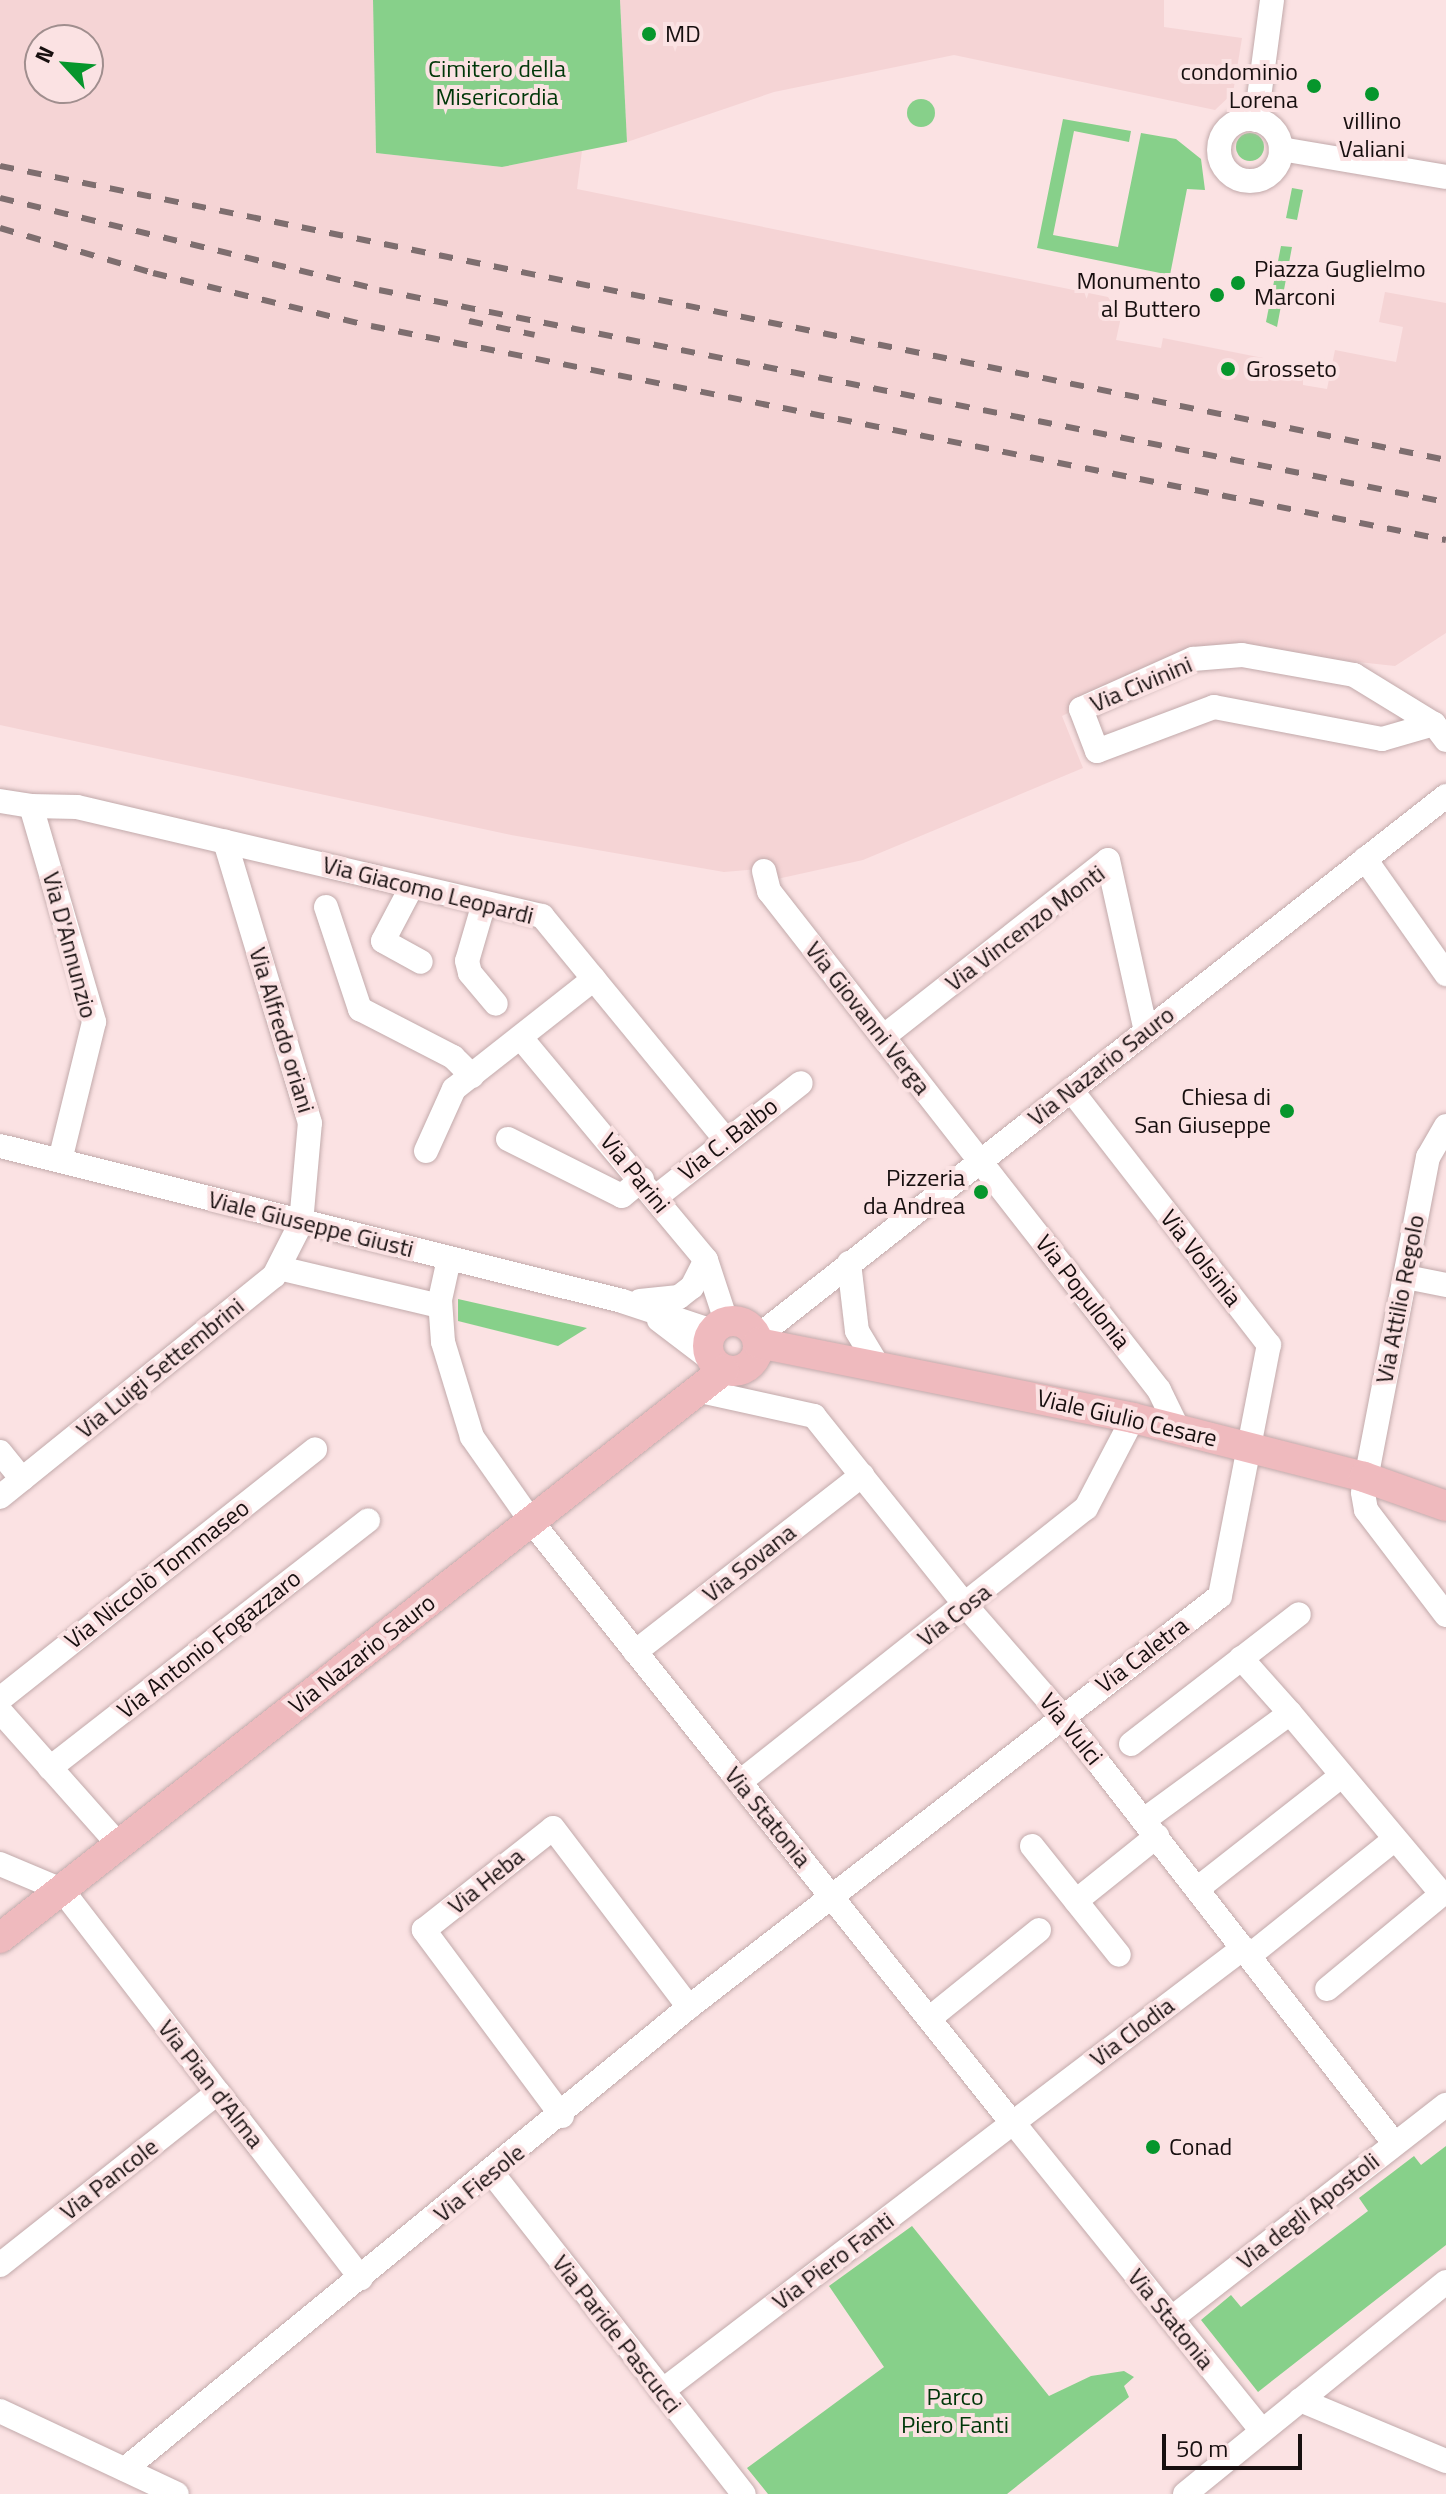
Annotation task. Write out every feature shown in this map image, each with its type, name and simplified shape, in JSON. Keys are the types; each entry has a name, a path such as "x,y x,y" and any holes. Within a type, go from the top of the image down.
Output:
{"main road":[{"name":"Viale Giuseppe Giusti","path":"719,1326 745,1323 758,1340"},
{"path":"719,1326 707,1346 726,1367 753,1362 758,1340"},
{"name":"Viale Giulio Cesare","path":"758,1340 802,1354 877,1364 1133,1418 1364,1477 1446,1506"},
{"name":"Viale Giulio Cesare","path":"726,1367 802,1354"},
{"name":"Via Nazario Sauro","path":"0,1938 726,1367"}],"street":[{"path":"1256,120 1272,0"},
{"path":"1256,120 1274,130 1281,149 1279,162 1266,177 1251,182 1229,174 1219,154 1220,140 1238,121 1256,120"},
{"path":"1281,149 1446,177"},
{"name":"Via Civinini","path":"1242,655 1354,675 1440,732 1382,739 1214,707 1097,751 1081,709 1193,659 1242,655"},
{"name":"Via Nazario Sauro","path":"758,1340 849,1263 1446,796"},
{"path":"0,801 31,806"},
{"name":"Via Giacomo Leopardi","path":"31,806 77,807 542,916 726,1140"},
{"name":"Via D'Annunzio","path":"31,806 94,1022 60,1160"},
{"name":"Via Alfredo oriani","path":"225,842 310,1123 301,1223"},
{"path":"1365,859 1446,974"},
{"name":"Via Vincenzo Monti","path":"883,1037 1108,860 1146,1031"},
{"name":"Via Giovanni Verga","path":"764,871 769,891 980,1161"},
{"path":"342,956 383,941 412,886"},
{"path":"484,903 467,961 470,973 496,1004"},
{"path":"326,907 360,1009 453,1057 472,1076"},
{"path":"383,941 421,962"},
{"path":"426,1151 454,1089 594,979"},
{"name":"Via Parini","path":"521,1038 706,1260 719,1326"},
{"name":"Via C. Balbo","path":"649,1188 726,1140 801,1083"},
{"name":"Via Volsinia","path":"1071,1090 1269,1345 1249,1446"},
{"name":"Via Attilio Regolo","path":"1364,1477 1428,1157 1446,1126"},
{"path":"508,1139 622,1196 649,1188"},
{"name":"Viale Giuseppe Giusti","path":"0,1146 719,1326"},
{"name":"Via Populonia","path":"980,1161 1159,1390 1178,1429"},
{"name":"Via Luigi Settembrini","path":"0,1497 279,1268 301,1223"},
{"name":"Via Statonia","path":"449,1259 440,1306 443,1342 472,1437 531,1521 635,1652 1262,2431"},
{"path":"622,1301 679,1297 692,1287 706,1260"},
{"path":"849,1263 857,1331 877,1364"},
{"path":"279,1268 440,1306"},
{"path":"1406,1277 1446,1285"},
{"name":"Viale Giuseppe Giusti","path":"622,1301 674,1328 726,1367"},
{"name":"Via Vulci","path":"696,1390 814,1416 966,1606 1062,1716 1394,2143"},
{"name":"Via Cosa","path":"740,1782 1086,1508 1133,1418"},
{"name":"Via Caletra","path":"831,1895 1220,1596 1249,1446"},
{"name":"Via Niccolò Tommaseo","path":"0,1699 315,1449"},
{"path":"0,1452 22,1479"},
{"name":"Via Sovana","path":"635,1652 862,1475"},
{"path":"1364,1477 1366,1510 1446,1615"},
{"name":"Via Antonio Fogazzaro","path":"50,1768 368,1520"},
{"path":"1131,1744 1299,1614"},
{"path":"1241,1658 1394,1840 1444,1893 1327,1989"},
{"path":"0,1711 119,1845"},
{"path":"1076,1901 1151,1828 1290,1713"},
{"path":"1197,1889 1340,1777"},
{"name":"Via Heba","path":"562,2116 424,1930 553,1828 689,2007"},
{"name":"Via Clodia","path":"1012,2123 1394,1840"},
{"path":"1032,1846 1119,1955"},
{"path":"0,1864 62,1890"},
{"name":"Via Pian d'Alma","path":"62,1890 361,2278"},
{"name":"Via Fiesole","path":"125,2469 562,2116 689,2007 831,1895"},
{"path":"930,2018 1039,1930"},
{"name":"Via Pancole","path":"0,2265 218,2092"},
{"name":"Via degli Apostoli","path":"1172,2318 1446,2105"},
{"name":"Via Piero Fanti","path":"662,2391 1012,2123"},
{"name":"Via Paride Pascucci","path":"492,2173 744,2494"},
{"path":"1185,2494 1446,2282"},
{"path":"1300,2400 1446,2461"},
{"path":"0,2411 177,2494"}],"shaded area":[{"path":"0,0 373,0 376,153 502,167 582,151 577,189 1108,297 1121,317 1116,340 1161,348 1163,338 1263,358 1261,370 1303,378 1303,385 1327,389 1335,350 1396,362 1403,327 1379,322 1385,292 1446,303 1446,633 1395,666 1255,651 1170,663 1062,716 1083,768 863,860 777,879 759,869 724,872 511,835 0,725"},
{"path":"620,0 1164,0 1164,27 1242,38 1233,93 1215,110 954,55 774,92 627,142"}],"green space":[{"name":"Cimitero della Misericordia","path":"373,0 620,0 627,142 502,167 376,153"},
{"path":"921,99 931,103 935,113 931,123 921,127 911,123 907,113 911,103"},
{"path":"1063,119 1131,131 1129,142 1074,131 1053,235 1118,247 1141,133 1176,139 1201,159 1205,190 1187,189 1170,275 1037,248"},
{"path":"1250,133 1260,137 1264,147 1260,157 1250,161 1240,157 1236,147 1240,137"},
{"path":"1292,188 1303,190 1297,220 1286,218"},
{"path":"1281,246 1292,247 1277,327 1266,322"},
{"path":"458,1299 587,1328 558,1346 458,1321"},
{"path":"1446,2146 1446,2245 1258,2392 1201,2320 1231,2295 1241,2307 1368,2211 1359,2198 1414,2156 1421,2165"},
{"name":"Parco Piero Fanti","path":"912,2226 1049,2396 1091,2376 1124,2371 1134,2377 1124,2386 1129,2397 1007,2494 768,2494 747,2468 884,2367 829,2286"}],"railway":[{"path":"0,166 1446,460"},
{"path":"0,198 379,290 1446,502"},
{"path":"0,228 153,273 371,326 1446,540"},
{"path":"469,321 535,335"}],"place":[{"name":"MD","path":"649,34"},
{"name":"condominio Lorena","path":"1314,86"},
{"name":"villino Valiani","path":"1372,94"},
{"name":"Piazza Guglielmo Marconi","path":"1238,283"},
{"name":"Monumento al Buttero","path":"1217,295"},
{"name":"Grosseto","path":"1228,369"},
{"name":"Chiesa di San Giuseppe","path":"1287,1111"},
{"name":"Pizzeria da Andrea","path":"981,1192"},
{"name":"Conad","path":"1153,2147"}]}
